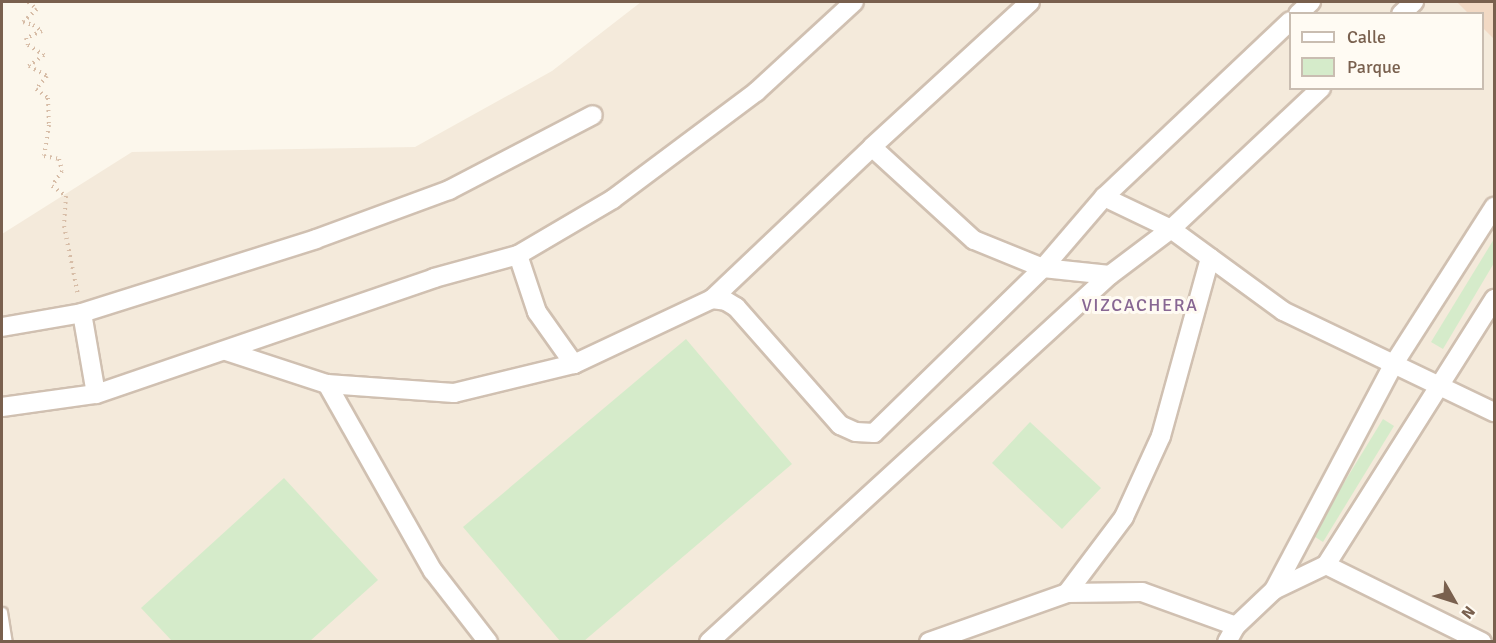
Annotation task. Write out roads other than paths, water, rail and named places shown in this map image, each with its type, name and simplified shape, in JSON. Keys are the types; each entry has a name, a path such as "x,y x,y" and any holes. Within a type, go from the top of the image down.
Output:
{"street":[{"path":"2,407 96,393 226,351 434,278 518,255 613,199 746,99 854,2"},
{"path":"226,351 327,384 454,393 574,364 712,299 872,147 1030,2"},
{"path":"712,299 726,301 736,307 840,424 856,432 874,433 1043,268 1104,197 1289,22"},
{"path":"709,642 1110,275 1171,229 1319,90"},
{"path":"2,327 82,313 316,239 449,190 593,115"},
{"path":"872,147 974,240 1043,268 1110,275"},
{"path":"1104,197 1171,229 1283,311 1494,412"},
{"path":"928,642 1067,593 1142,592 1231,634 1274,590 1393,365 1494,207"},
{"path":"518,255 537,312 574,364"},
{"path":"1067,593 1124,517 1161,436 1210,258"},
{"path":"1274,590 1326,565 1494,298"},
{"path":"82,313 96,393"},
{"path":"327,384 433,571 488,642"},
{"path":"1326,565 1482,642"}],"lane":[{"path":"2,612 7,642"}],"district":[{"name":"VIZCACHERA","path":"1140,305"}]}
